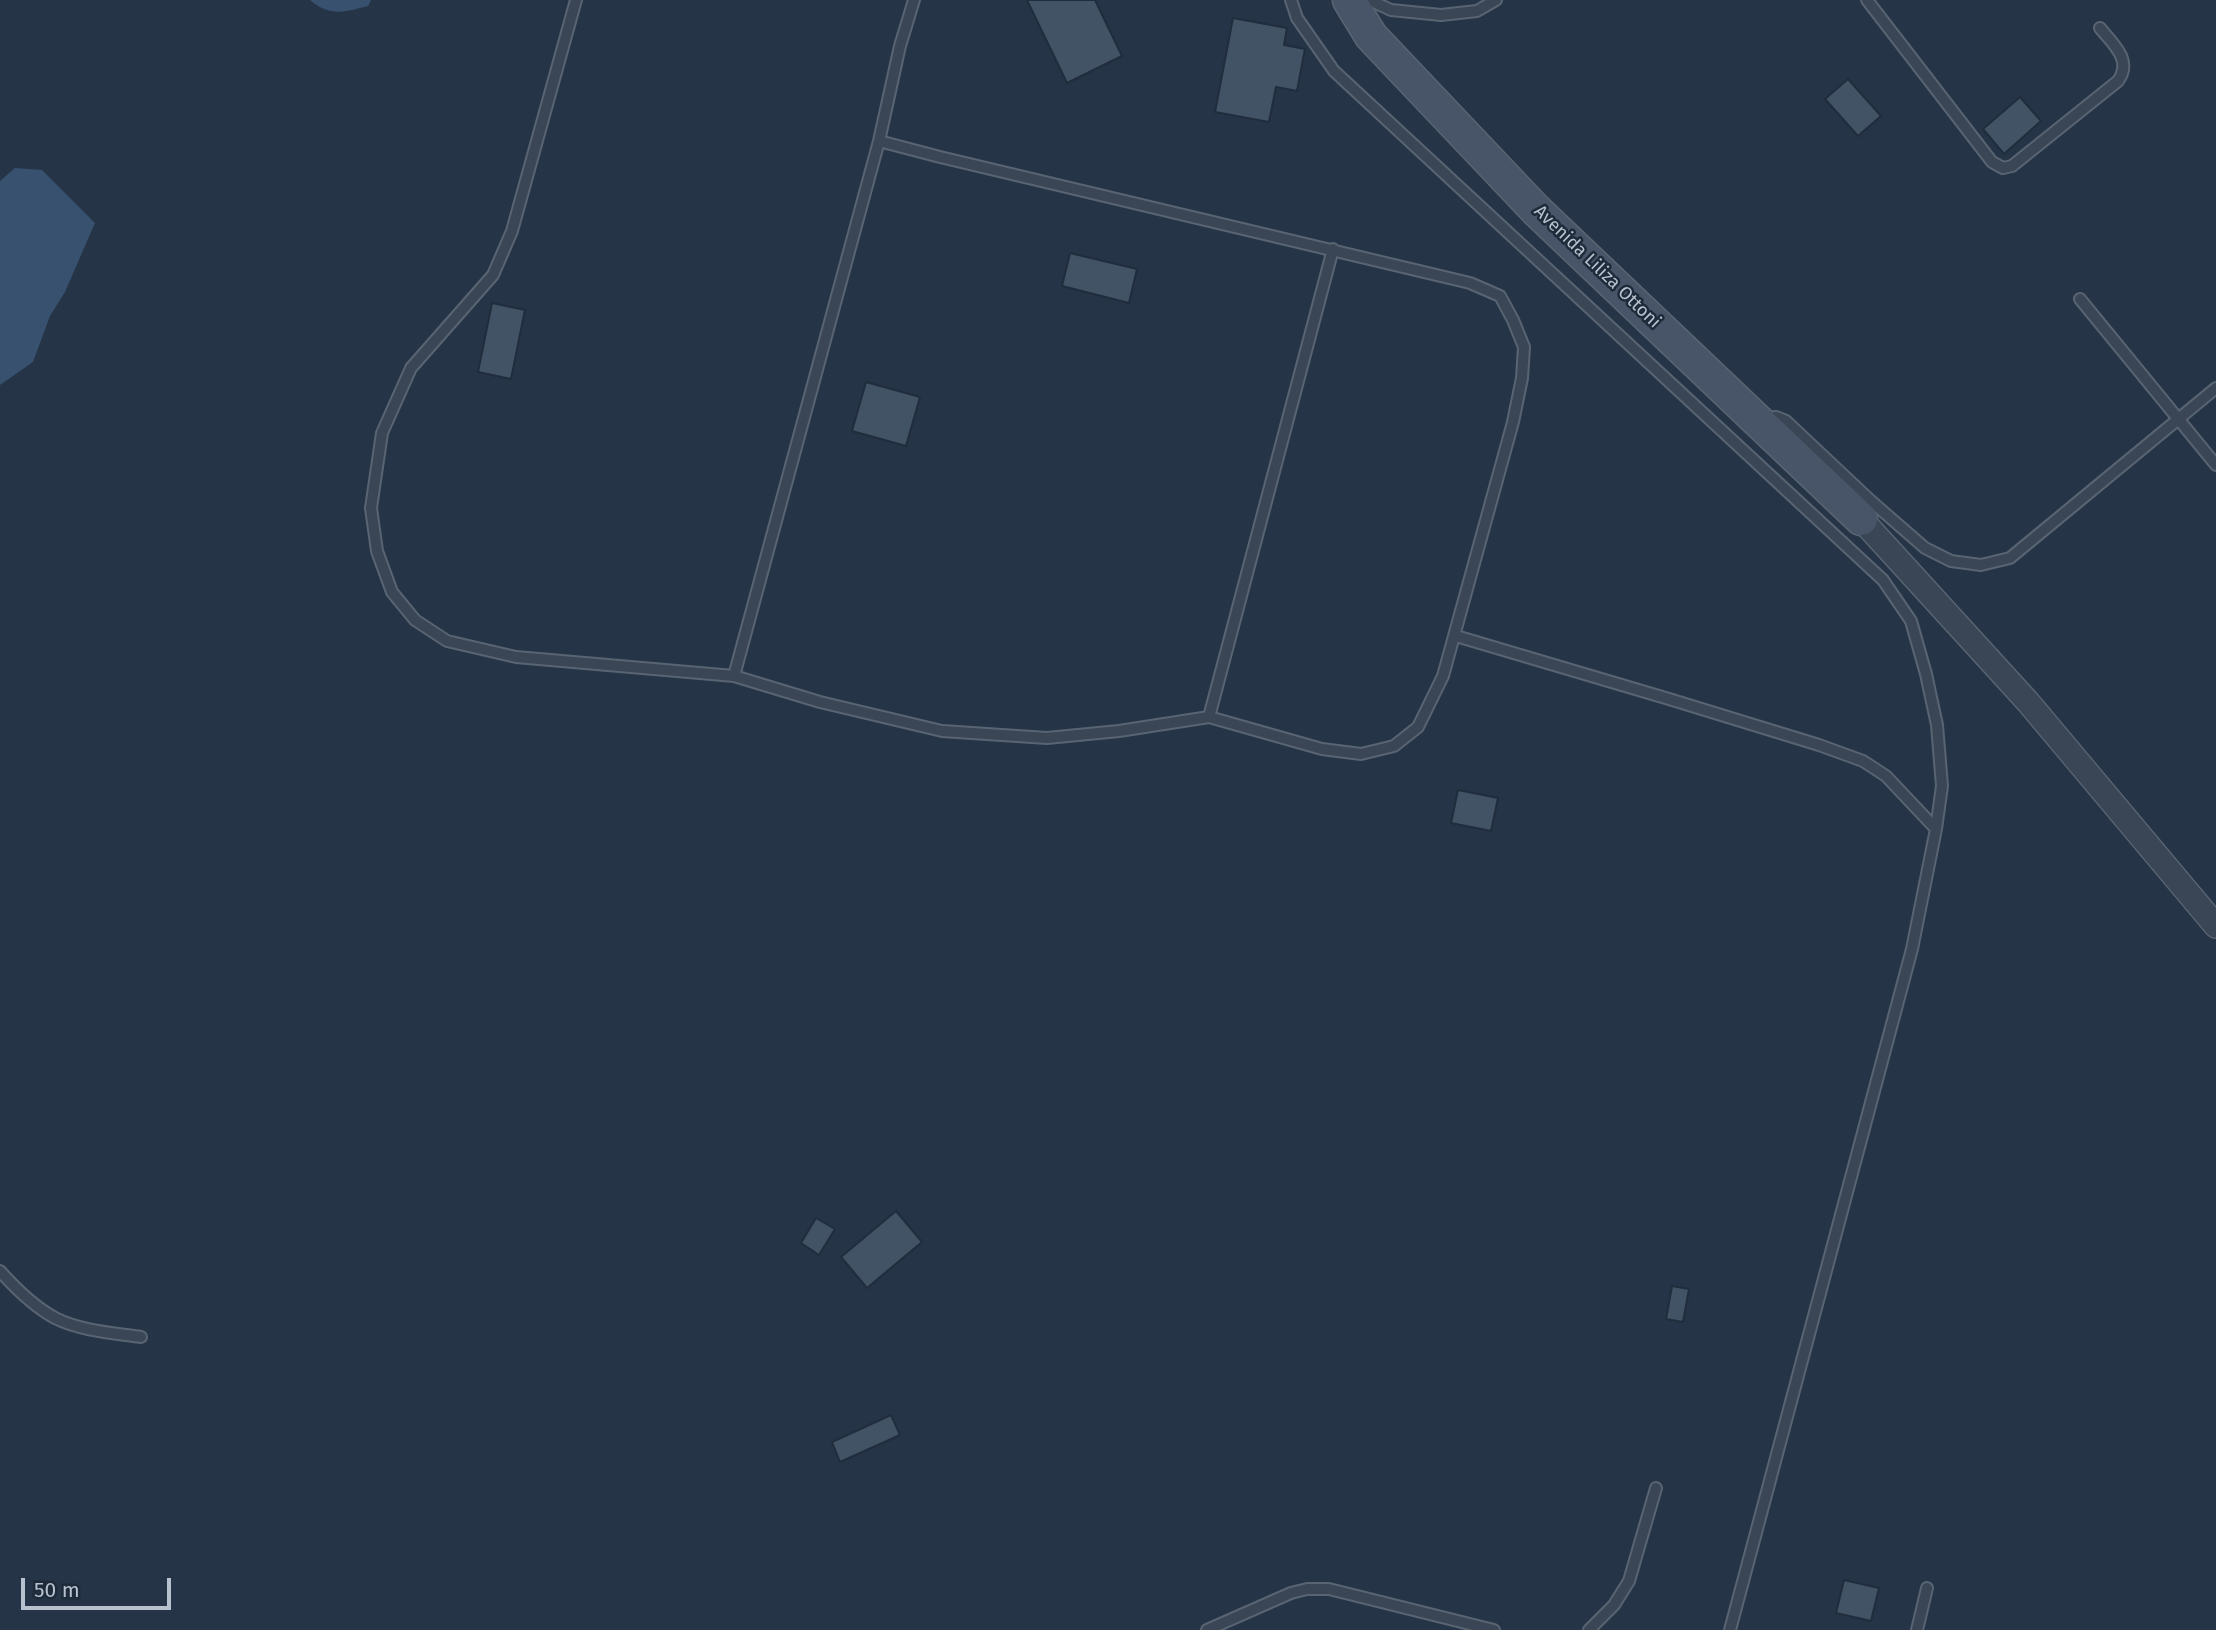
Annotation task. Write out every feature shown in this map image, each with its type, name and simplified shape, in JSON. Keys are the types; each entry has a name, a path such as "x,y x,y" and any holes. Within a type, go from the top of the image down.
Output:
{"street":[{"name":"Avenida Liliza Ottoni","path":"1349,0 1371,36 1536,210 1861,519"},
{"path":"1861,519 2028,702 2216,926"}],"lane":[{"path":"576,0 512,231 492,275 411,368 382,433 371,508 377,551 393,592 415,620 447,641 516,657 734,676 820,702 942,731 1047,738 1119,731 1209,717 1322,749 1361,754 1394,746 1418,727 1443,676 1456,636 1513,422 1522,378 1524,347 1500,296 1470,283 940,158 879,141"},
{"path":"734,676 879,141 900,46 914,0"},
{"path":"1291,0 1297,18 1334,71 1883,580 1911,621 1926,674 1937,725 1942,786 1912,949 1730,1630"},
{"path":"1369,0 1391,10 1441,15 1477,11 1496,0"},
{"path":"1867,0 1992,162 2003,168 2012,166 2118,81 2124,70 2122,57 2100,28"},
{"path":"1209,717 1333,249"},
{"path":"2080,299 2216,465"},
{"path":"1757,420 1766,417 1786,421 1924,548 1951,561 1981,565 2010,558 2216,388"},
{"path":"1456,636 1694,706 1863,761 1886,776 1936,829"},
{"path":"0,1271 21,1294 55,1318 88,1329 141,1338"},
{"path":"1589,1630 1614,1605 1629,1581 1656,1488"},
{"path":"1917,1630 1927,1588"},
{"path":"1207,1630 1291,1593 1307,1589 1329,1589 1494,1630"}],"water":[{"path":"310,0 371,0 368,6 338,12 324,9"},
{"path":"15,168 42,170 95,223 65,292 50,316 33,362 0,385 0,181"}],"building":[{"path":"1027,0 1095,0 1122,56 1067,83"},
{"path":"1233,18 1287,28 1284,45 1305,49 1297,91 1276,87 1269,122 1215,112"},
{"path":"1848,79 1881,116 1858,136 1825,99"},
{"path":"2020,97 2041,121 2004,154 1983,129"},
{"path":"1070,253 1137,269 1129,303 1062,286"},
{"path":"492,303 525,310 511,379 478,372"},
{"path":"866,382 920,397 906,446 852,431"},
{"path":"1458,790 1498,798 1491,831 1451,823"},
{"path":"896,1211 922,1242 867,1288 841,1257"},
{"path":"816,1218 835,1229 819,1255 801,1243"},
{"path":"1672,1286 1689,1289 1683,1322 1666,1319"},
{"path":"891,1415 900,1435 840,1462 832,1442"},
{"path":"1844,1580 1879,1588 1871,1621 1836,1613"}]}
